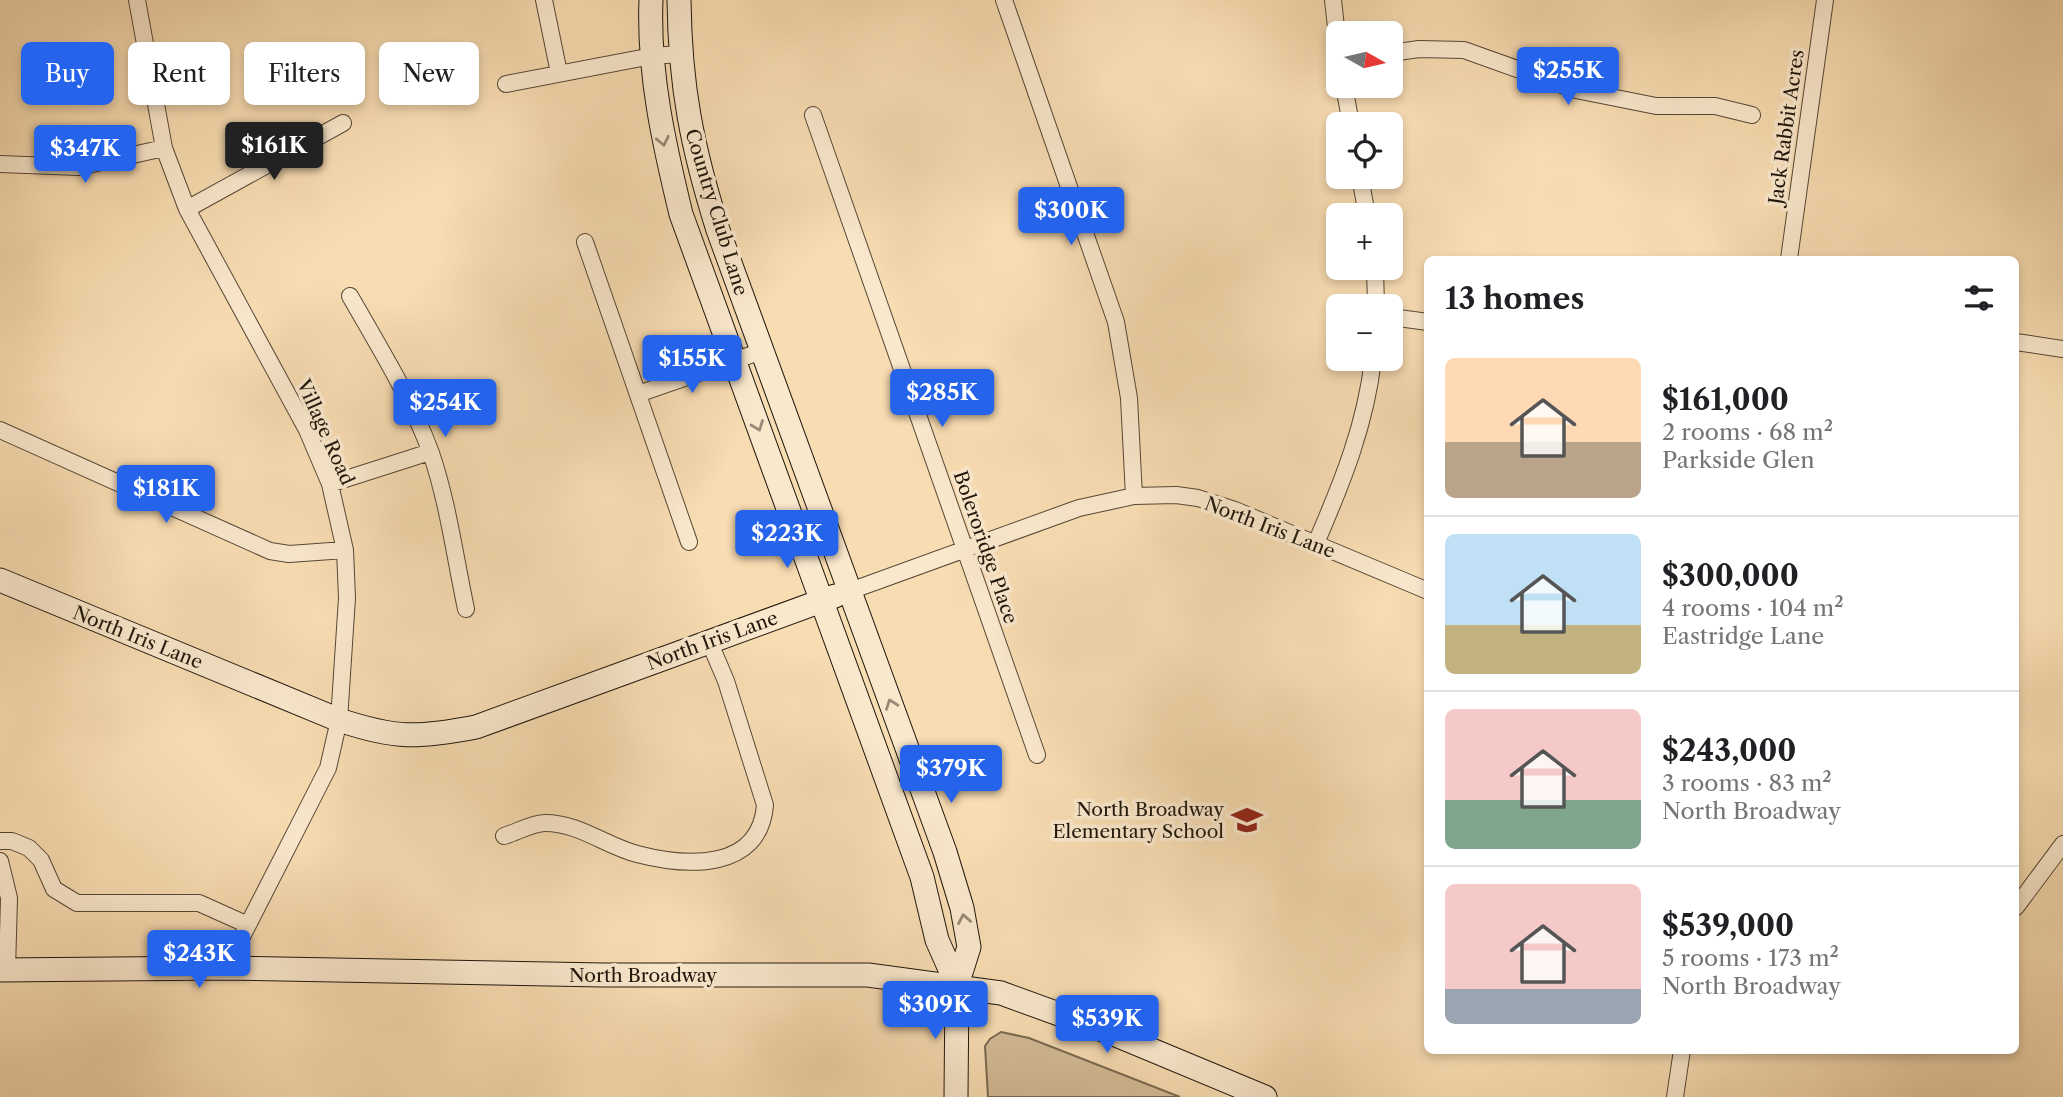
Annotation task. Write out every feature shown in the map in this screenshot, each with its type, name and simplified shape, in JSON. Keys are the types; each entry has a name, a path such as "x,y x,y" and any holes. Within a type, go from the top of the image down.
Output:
{"main road":[{"name":"Country Club Lane","path":"650,0 652,56 662,135 681,214 922,877 937,940 957,985"},
{"name":"Country Club Lane","path":"679,0 680,54 687,113 698,166 762,351 945,852 962,908 969,947 957,985"},
{"name":"North Iris Lane","path":"0,580 339,720 374,732 421,737 476,727 850,591"},
{"name":"North Broadway","path":"4,970 226,968 603,975 869,975 1001,993 1111,1033 1265,1097"},
{"path":"956,1097 957,985"}],"street":[{"name":"Village Road","path":"137,0 164,148 187,209 307,430 330,484 345,550 347,598 339,720 328,768 226,968"},
{"path":"544,0 559,73"},
{"path":"1004,0 1116,322 1129,398 1135,496"},
{"path":"1332,0 1335,21"},
{"name":"Jack Rabbit Acres","path":"1789,256 1825,0"},
{"path":"1404,51 1464,50 1576,90 1656,106 1715,106 1752,115"},
{"path":"506,84 652,56 680,54"},
{"name":"Boleroridge Place","path":"813,115 1037,755"},
{"path":"187,209 343,123"},
{"path":"0,164 79,167 164,148"},
{"path":"585,242 690,542"},
{"path":"351,296 408,401 430,452 466,609"},
{"path":"1403,318 1424,321"},
{"path":"2019,342 2063,349"},
{"path":"638,394 762,351"},
{"path":"1316,543 1347,469 1369,398 1372,371"},
{"path":"0,429 270,551 289,554 345,550"},
{"path":"330,484 430,452"},
{"name":"North Iris Lane","path":"850,591 1079,508 1135,496 1198,498 1316,543 1424,589"},
{"path":"505,836 543,823 573,827 636,854 695,862 731,857 750,845 764,824 765,805 726,681 709,641"},
{"path":"0,841 12,841 29,848 41,860 54,889 77,903 200,903 248,925"},
{"path":"2019,903 2063,844"},
{"path":"0,861 9,898 4,970"},
{"path":"1675,1097 1681,1054"}],"shaded area":[{"path":"1001,1032 1029,1038 1180,1097 988,1097 985,1046"}],"place":[{"name":"North Broadway Elementary School","path":"1247,820"}]}
